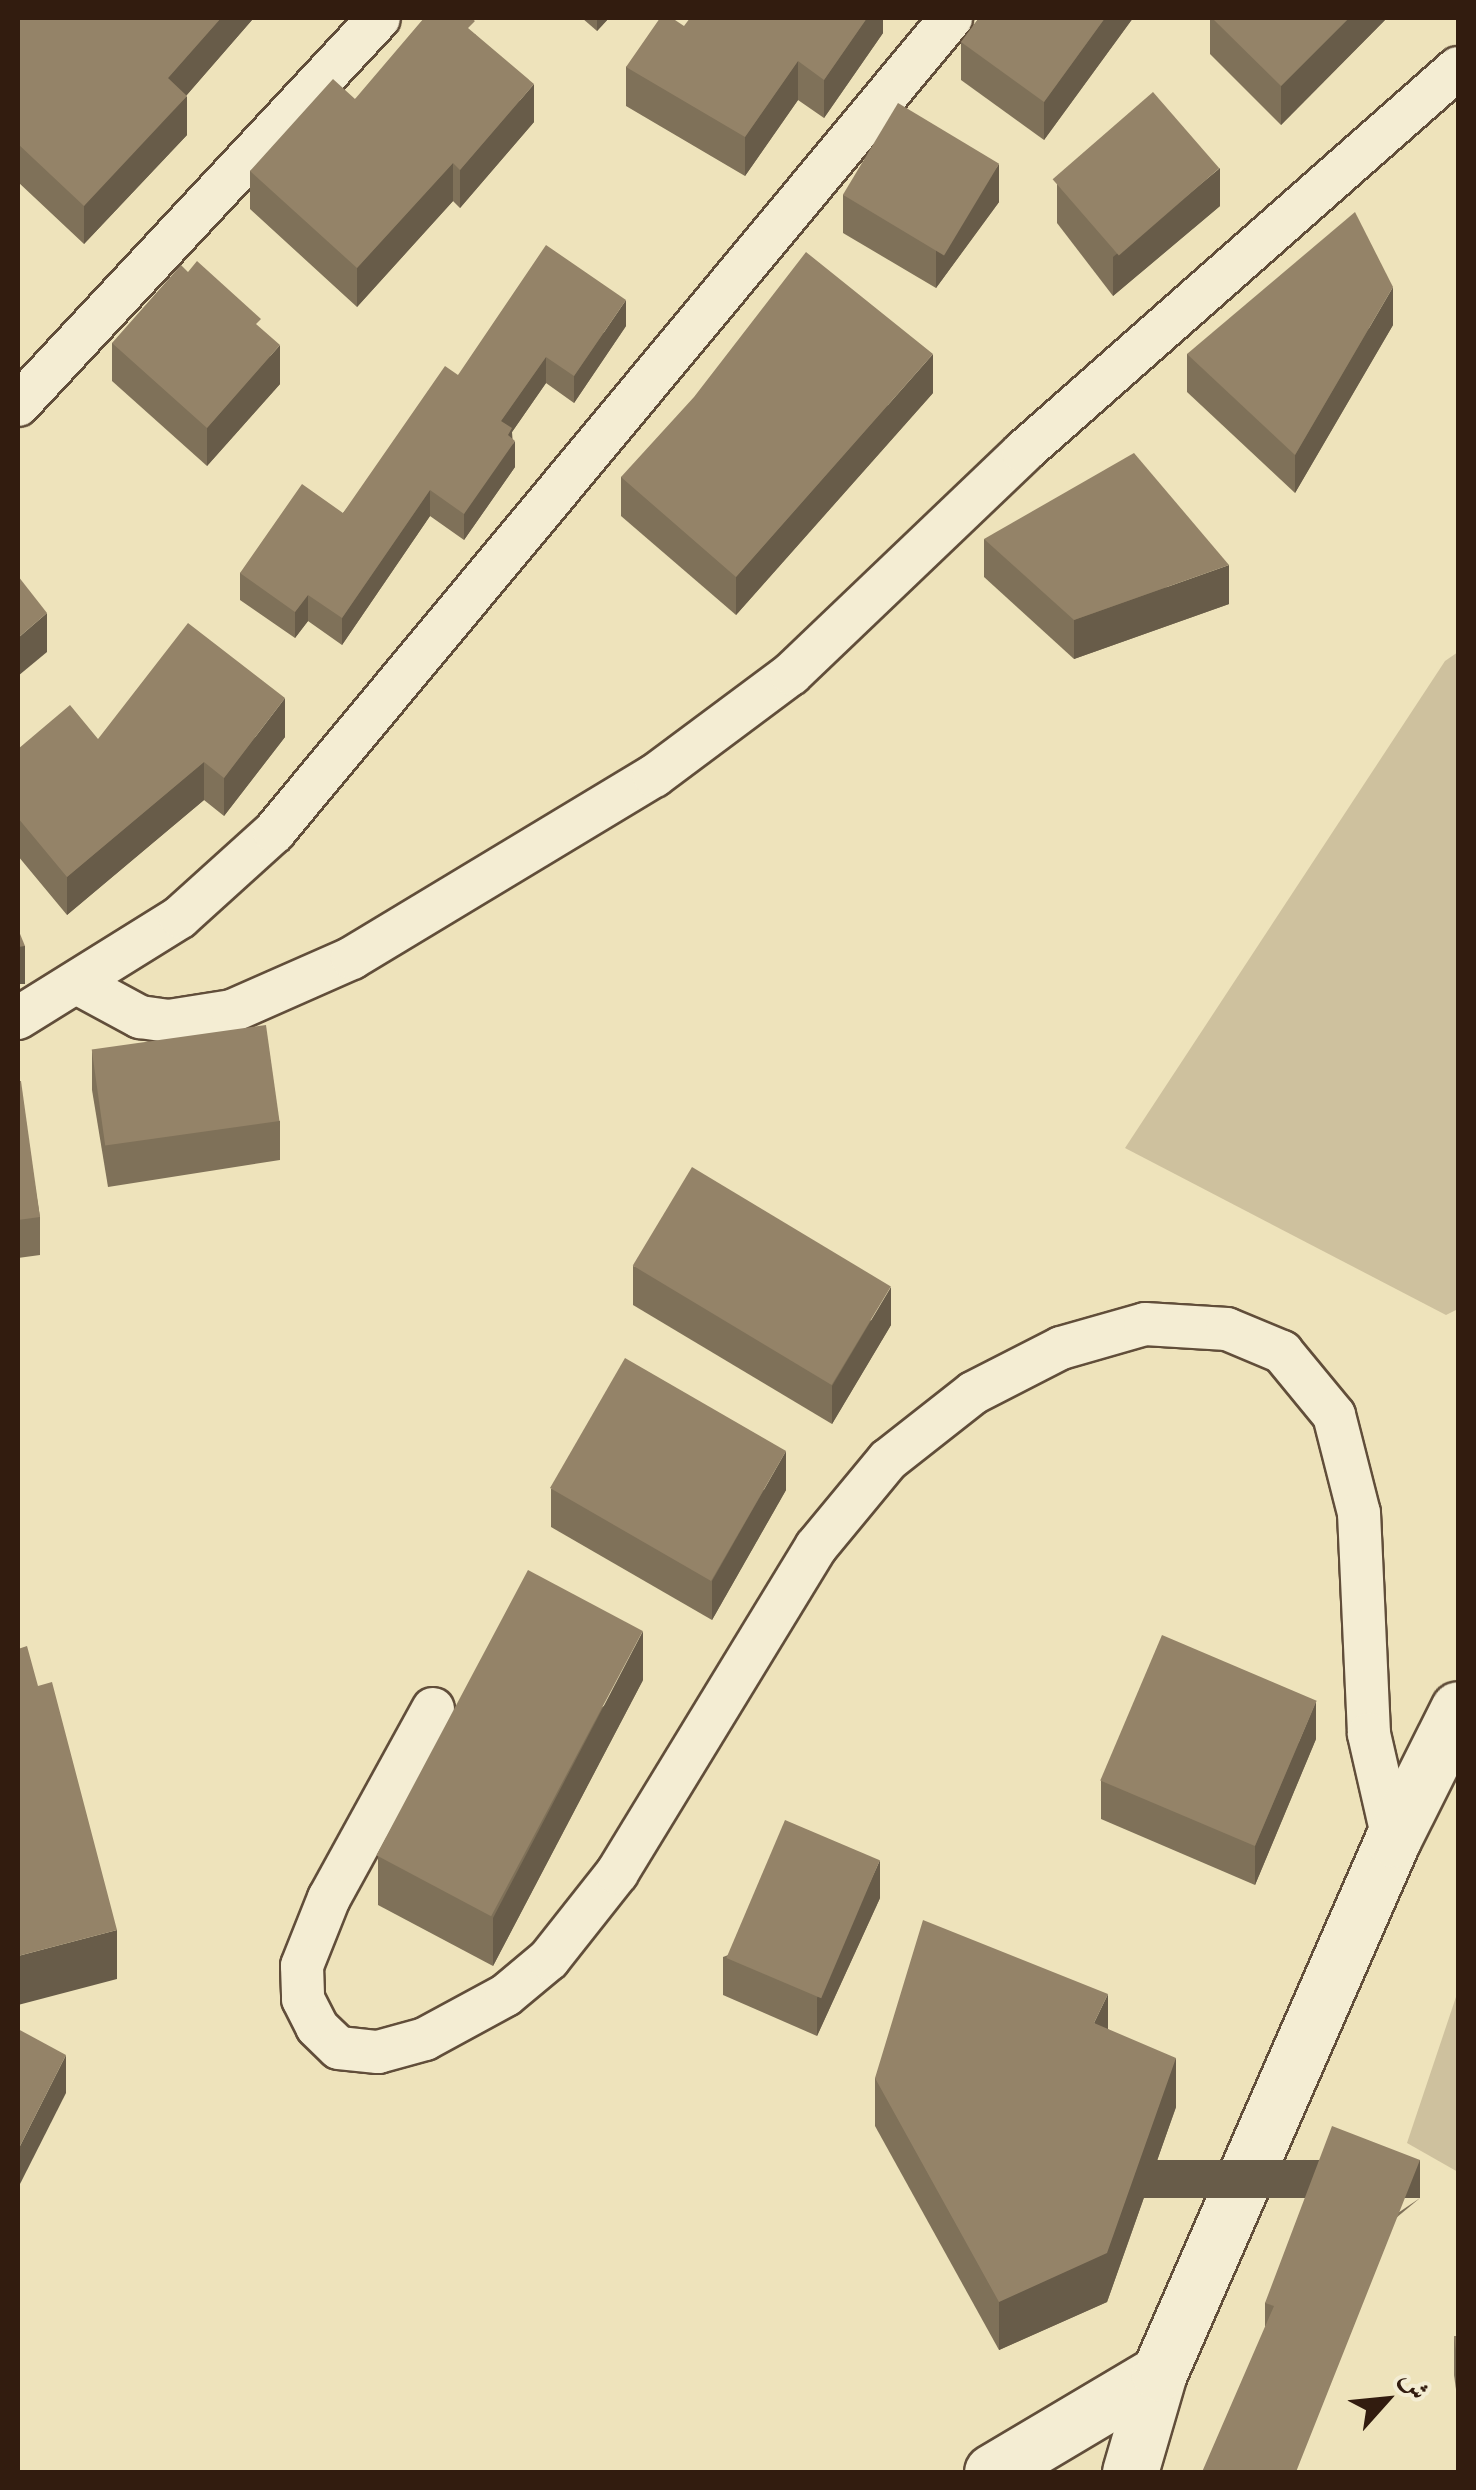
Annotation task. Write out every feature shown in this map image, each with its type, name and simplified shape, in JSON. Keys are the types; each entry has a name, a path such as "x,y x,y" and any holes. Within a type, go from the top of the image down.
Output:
{"main road":[{"path":"1130,2472 1159,2373 1393,1839 1458,1709"},
{"path":"992,2472 1159,2373"}],"street":[{"path":"18,405 379,18"},
{"path":"18,1018 180,916 274,832 951,18"},
{"path":"77,983 140,1017 170,1021 232,1011 352,958 654,776 791,674 1023,452 1458,68"},
{"path":"434,1709 329,1898 302,1966 303,1999 317,2027 339,2048 378,2052 425,2039 506,1994 549,1959 618,1874 816,1547 888,1460 973,1393 1062,1348 1145,1324 1227,1328 1282,1352 1334,1415 1359,1513 1369,1734 1393,1839"}],"shaded area":[{"path":"1458,652 1458,1309 1446,1315 1125,1148 1445,661"},
{"path":"1458,1991 1458,2172 1407,2143"}],"building":[{"path":"18,18 221,18 168,78 187,96 84,206 18,144"},
{"path":"424,18 471,18 475,21 468,28 534,84 460,170 453,163 357,268 250,171 333,79 355,99"},
{"path":"660,18 672,18 684,26 690,18 867,18 824,80 798,61 745,137 626,67"},
{"path":"979,18 1105,18 1044,102 961,42"},
{"path":"1212,18 1349,18 1281,86"},
{"path":"1153,92 1219,168 1119,255 1053,179"},
{"path":"898,103 999,164 944,255 843,195"},
{"path":"1355,212 1393,287 1295,455 1187,354"},
{"path":"546,245 626,300 574,376 546,357 501,421 512,428 508,435 515,441 464,514 430,490 342,618 308,595 295,612 240,573 302,484 343,513 445,366 458,375"},
{"path":"806,252 933,354 736,577 621,477 694,397"},
{"path":"197,261 261,319 256,324 280,345 207,428 112,343 181,265 188,272"},
{"path":"1134,453 1229,565 1074,620 984,539"},
{"path":"18,576 47,613 18,638"},
{"path":"188,623 285,698 224,778 204,762 67,877 18,818 18,749 70,705 98,739"},
{"path":"18,929 25,946 18,947"},
{"path":"266,1025 279,1121 105,1146 92,1049"},
{"path":"18,1081 40,1217 18,1220"},
{"path":"692,1167 891,1286 832,1385 633,1266"},
{"path":"625,1358 786,1451 711,1581 550,1488"},
{"path":"528,1570 643,1631 491,1916 376,1855"},
{"path":"1162,1635 1317,1701 1255,1846 1100,1780"},
{"path":"27,1646 38,1686 52,1682 117,1930 18,1956 18,1649"},
{"path":"785,1820 880,1860 821,1998 726,1958"},
{"path":"923,1920 1108,1994 1094,2023 1176,2058 1107,2253 999,2302 875,2078"},
{"path":"18,2029 66,2055 18,2150"},
{"path":"1332,2126 1420,2160 1296,2472 1202,2472 1274,2306 1265,2303"}]}
